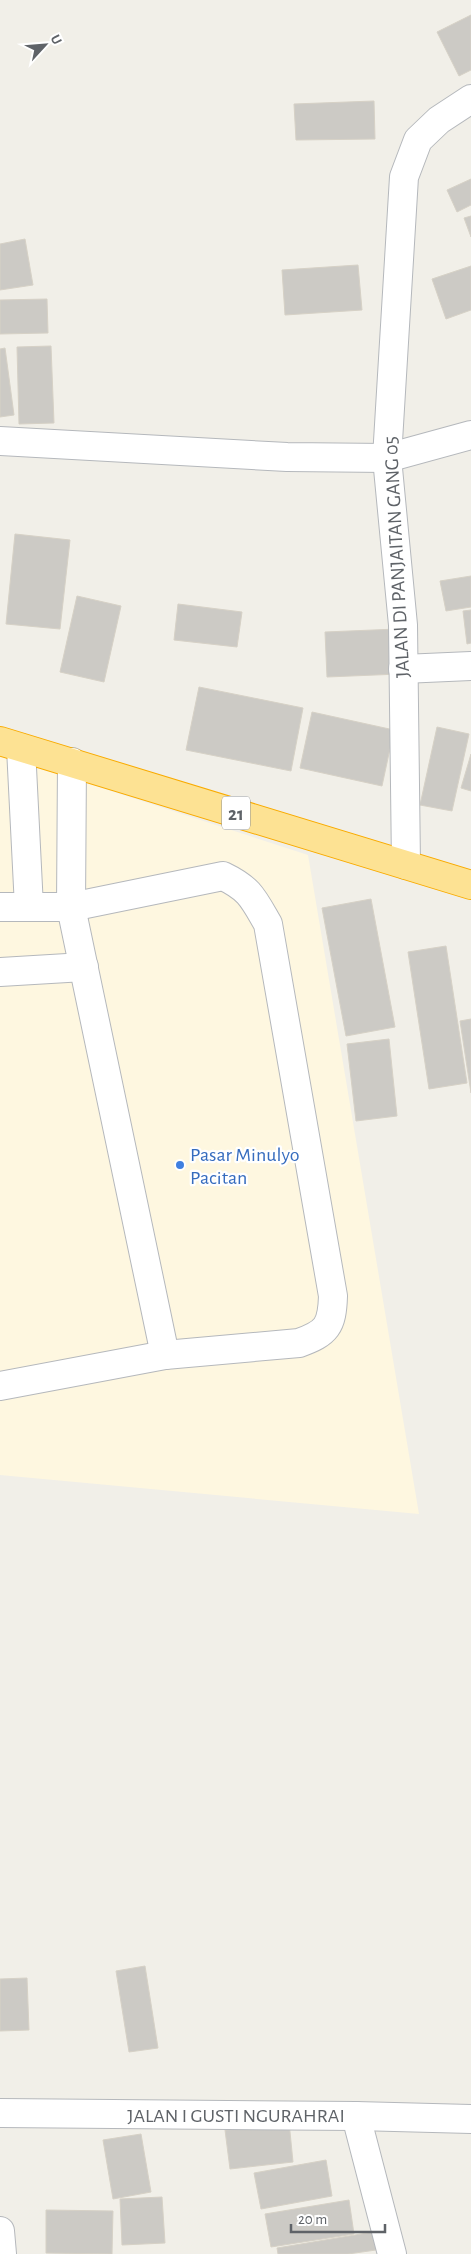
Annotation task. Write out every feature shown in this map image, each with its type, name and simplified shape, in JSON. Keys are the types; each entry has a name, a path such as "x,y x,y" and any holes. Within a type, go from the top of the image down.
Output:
{"highway":[{"name":"21","path":"10,745 72,762 471,885"}],"street":[{"name":"JALAN DI PANJAITAN GANG 05","path":"406,865 403,625 387,458 404,178 418,140 439,120 471,99"},
{"path":"0,441 287,457 387,458 471,436"},
{"path":"403,669 471,666"},
{"path":"10,745 29,907"},
{"path":"72,762 70,907 165,1355"},
{"path":"0,907 70,907 222,876 241,885 253,899 268,924 333,1296 332,1312 326,1330 316,1337 300,1343 165,1355 0,1386"},
{"path":"0,972 84,967"},
{"name":"JALAN I GUSTI NGURAHRAI","path":"0,2113 356,2116 471,2119"},
{"path":"356,2116 392,2254"},
{"path":"0,2232 2,2254"}],"shaded area":[{"name":"Pasar Minulyo Pacitan","path":"0,755 308,855 419,1514 0,1475"}],"building":[{"path":"471,15 471,70 459,76 437,32"},
{"path":"374,101 375,139 296,140 294,104"},
{"path":"471,179 471,205 457,212 447,190"},
{"path":"471,216 471,237 464,218"},
{"path":"25,239 33,285 0,290 0,244"},
{"path":"358,265 362,310 285,315 282,270"},
{"path":"471,266 471,310 446,319 432,279"},
{"path":"47,299 48,333 0,334 0,300"},
{"path":"51,346 54,423 19,424 17,347"},
{"path":"5,348 14,415 0,417 0,349"},
{"path":"15,534 70,540 60,629 6,624"},
{"path":"471,576 471,607 446,611 440,581"},
{"path":"77,596 121,606 104,682 60,672"},
{"path":"178,604 242,612 237,647 174,640"},
{"path":"471,610 471,643 467,644 463,611"},
{"path":"397,629 399,674 327,677 325,632"},
{"path":"199,687 303,708 291,771 186,750"},
{"path":"312,712 394,730 382,786 300,768"},
{"path":"437,727 469,734 452,811 420,805"},
{"path":"471,754 471,791 461,788"},
{"path":"371,899 395,1027 346,1036 322,908"},
{"path":"446,946 467,1083 429,1089 408,952"},
{"path":"471,1019 471,1093 460,1021"},
{"path":"389,1039 397,1116 356,1121 347,1044"},
{"path":"145,1966 158,2048 129,2052 116,1971"},
{"path":"27,1978 29,2030 0,2031 0,1979"},
{"path":"289,2122 293,2162 230,2169 225,2130"},
{"path":"141,2134 151,2192 113,2199 103,2140"},
{"path":"326,2160 332,2196 261,2209 254,2173"},
{"path":"162,2197 165,2243 122,2245 120,2199"},
{"path":"349,2200 354,2234 271,2247 265,2214"},
{"path":"46,2210 113,2211 112,2254 46,2253"},
{"path":"373,2232 376,2250 348,2254 278,2254 277,2248"}],"place":[{"name":"Pasar Minulyo Pacitan","path":"180,1165"}]}
